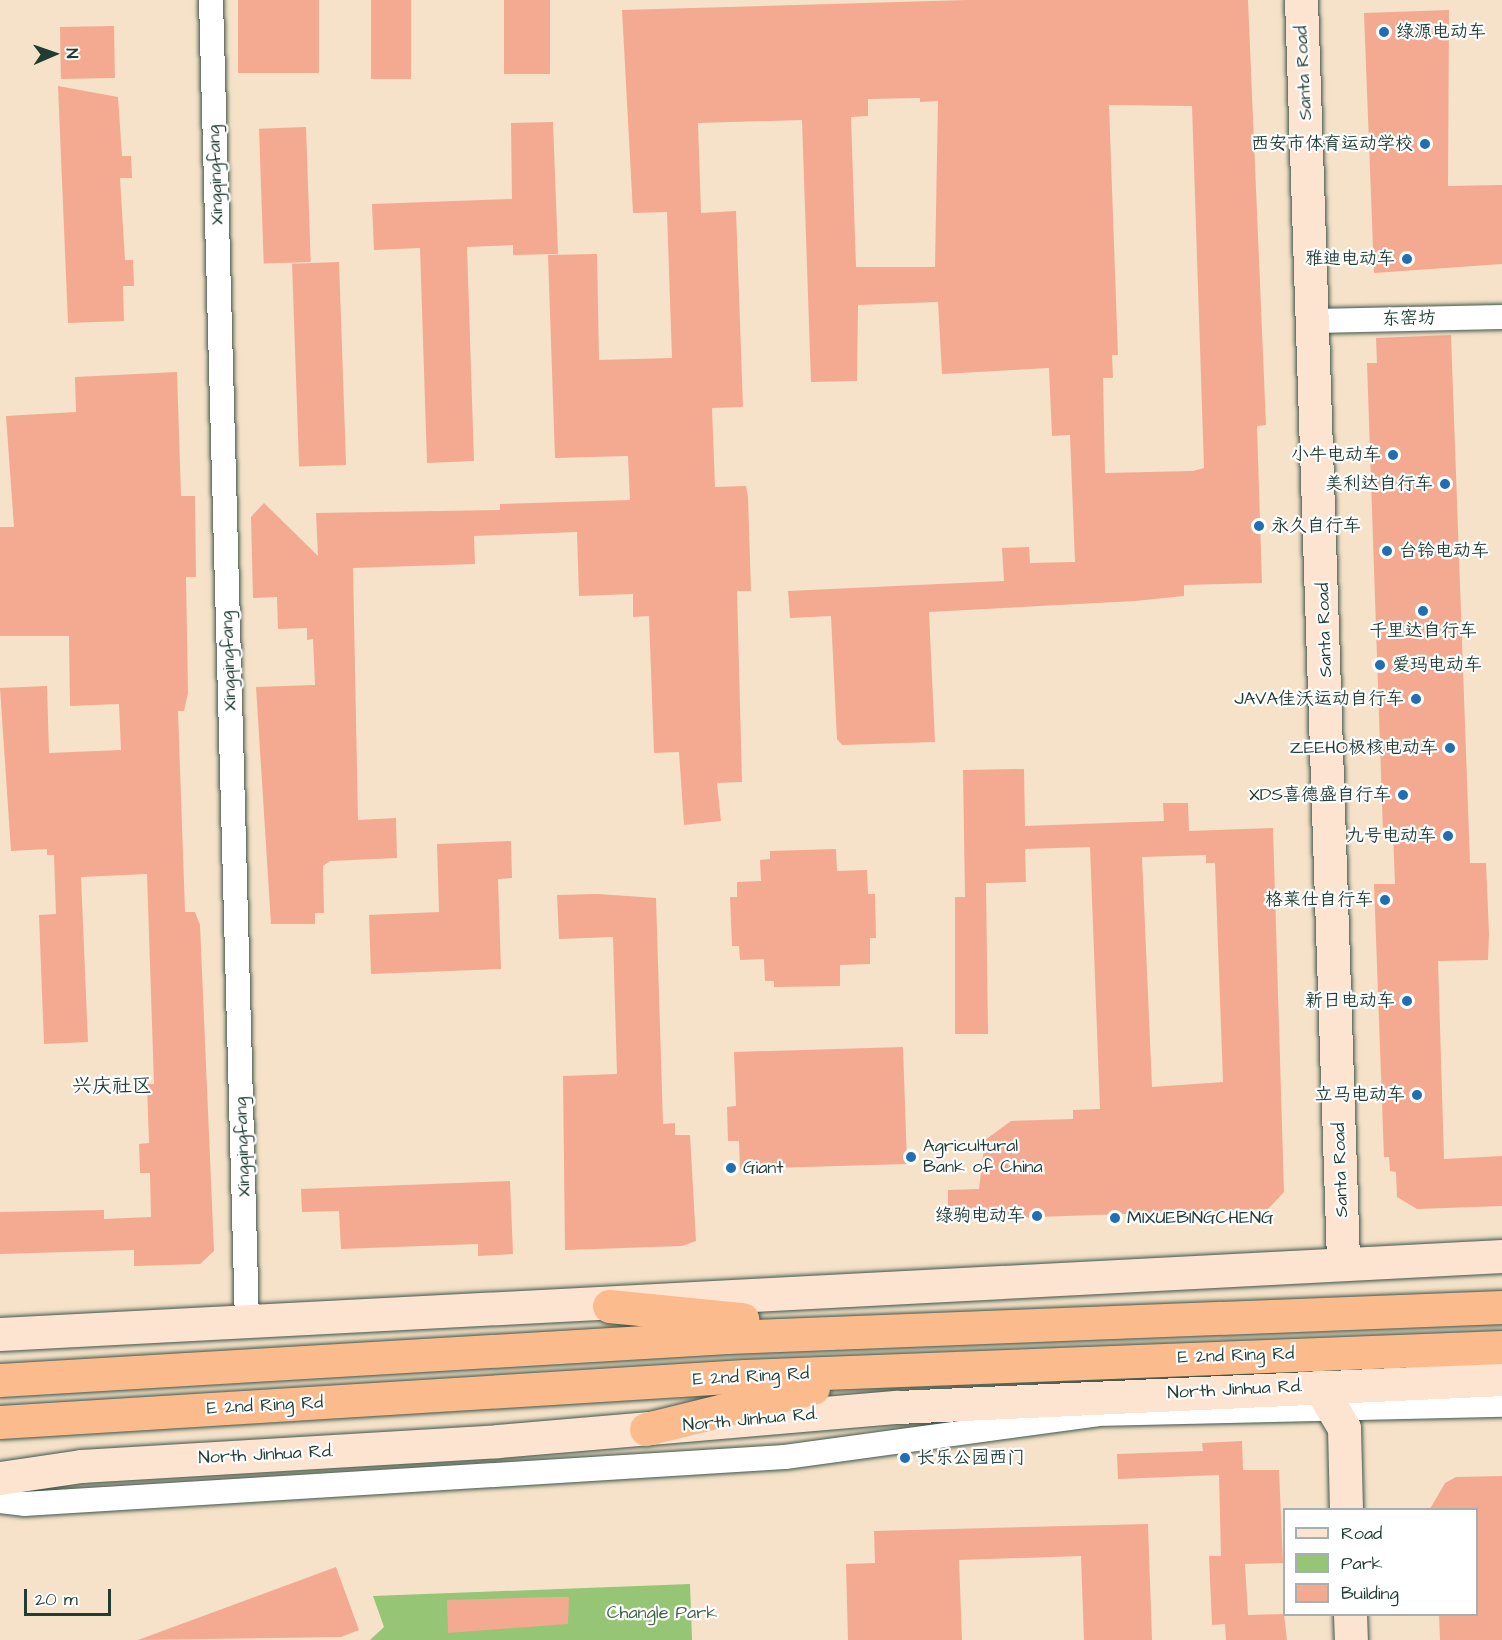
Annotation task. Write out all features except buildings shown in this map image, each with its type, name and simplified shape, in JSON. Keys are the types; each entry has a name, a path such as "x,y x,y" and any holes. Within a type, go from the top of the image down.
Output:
{"highway":[{"path":"609,1306 881,1333"},
{"name":"E 2nd Ring Rd","path":"0,1380 262,1361 1502,1307"},
{"name":"E 2nd Ring Rd","path":"0,1422 883,1370 1502,1347"},
{"path":"646,1429 883,1370"}],"main road":[{"name":"Santa Road","path":"1301,0 1316,321 1343,1261"},
{"path":"0,1334 609,1306 1343,1261 1502,1256"},
{"name":"North Jinhua Rd.","path":"0,1478 81,1466 646,1429 898,1407 1326,1397 1502,1379"},
{"path":"1326,1397 1344,1428 1346,1508"},
{"path":"1350,1616 1351,1640"}],"street":[{"name":"Xingqingfang","path":"211,0 248,1322"},
{"name":"东窑坊","path":"1316,321 1502,317"},
{"path":"0,1501 24,1504 785,1457 1097,1414 1326,1397 1502,1405"},
{"path":"0,1511 24,1504"}],"green space":[{"name":"Changle Park","path":"690,1584 692,1640 370,1640 384,1627 373,1596"}],"place":[{"name":"绿源电动车","path":"1384,32"},
{"name":"西安市体育运动学校","path":"1425,144"},
{"name":"雅迪电动车","path":"1407,259"},
{"name":"小牛电动车","path":"1393,455"},
{"name":"美利达自行车","path":"1445,484"},
{"name":"永久自行车","path":"1259,526"},
{"name":"台铃电动车","path":"1387,551"},
{"name":"千里达自行车","path":"1423,611"},
{"name":"爱玛电动车","path":"1380,665"},
{"name":"JAVA佳沃运动自行车","path":"1416,699"},
{"name":"ZEEHO极核电动车","path":"1450,748"},
{"name":"XDS喜德盛自行车","path":"1403,795"},
{"name":"九号电动车","path":"1448,836"},
{"name":"格莱仕自行车","path":"1385,900"},
{"name":"新日电动车","path":"1407,1001"},
{"name":"立马电动车","path":"1417,1095"},
{"name":"Agricultural Bank of China","path":"911,1157"},
{"name":"Giant","path":"731,1168"},
{"name":"绿驹电动车","path":"1037,1216"},
{"name":"MIXUEBINGCHENG","path":"1115,1218"},
{"name":"长乐公园西门","path":"905,1458"}],"district":[{"name":"兴庆社区","path":"112,1086"}]}
